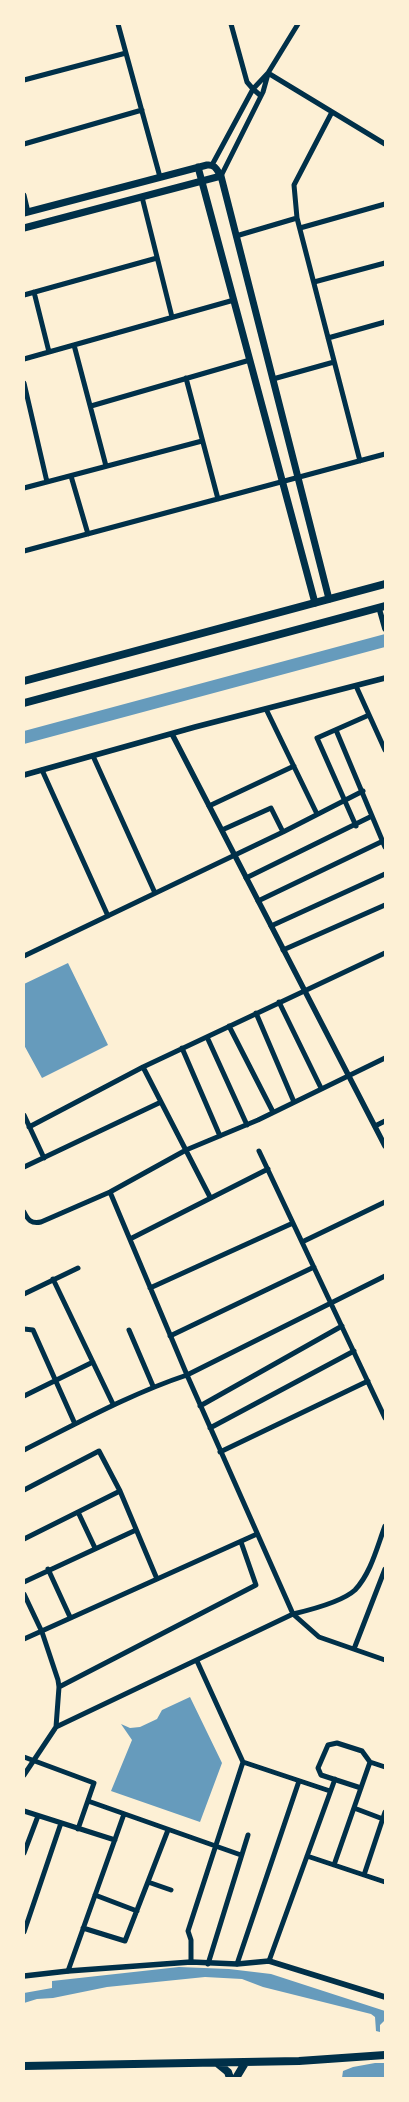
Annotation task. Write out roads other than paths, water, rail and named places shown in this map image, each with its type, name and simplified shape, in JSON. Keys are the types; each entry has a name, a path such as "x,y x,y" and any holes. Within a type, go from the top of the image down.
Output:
{"main road":[{"path":"26,213 198,167 212,165 221,176 329,599"},
{"path":"198,167 315,603"},
{"path":"24,228 221,176"},
{"path":"24,681 385,584"},
{"path":"24,704 382,607"},
{"path":"24,2066 245,2063 385,2055"},
{"path":"217,2063 228,2072 230,2078"},
{"path":"236,2078 245,2063"}],"street":[{"path":"124,24 118,25 160,177"},
{"path":"231,24 248,82 253,90 261,96"},
{"path":"212,165 253,90 268,73 298,24"},
{"path":"24,80 126,53"},
{"path":"221,176 261,96 268,73"},
{"path":"268,73 385,144"},
{"path":"24,144 142,110"},
{"path":"332,112 294,185 297,218 360,461"},
{"path":"24,195 26,213"},
{"path":"142,197 172,317"},
{"path":"300,228 385,204"},
{"path":"236,236 297,218"},
{"path":"24,295 157,258"},
{"path":"314,282 385,263"},
{"path":"34,292 49,352"},
{"path":"24,359 234,300"},
{"path":"328,338 385,322"},
{"path":"74,345 106,466"},
{"path":"91,406 250,360"},
{"path":"273,379 334,362"},
{"path":"186,378 218,499"},
{"path":"24,383 47,482"},
{"path":"24,488 202,441"},
{"path":"24,551 385,454"},
{"path":"71,476 88,534"},
{"path":"382,607 385,629"},
{"path":"24,775 385,678"},
{"path":"356,686 385,750"},
{"path":"266,709 317,814"},
{"path":"356,826 317,738 369,715"},
{"path":"258,901 384,844 336,730"},
{"path":"172,734 385,1146"},
{"path":"93,756 155,893"},
{"path":"209,806 294,766"},
{"path":"42,770 108,916"},
{"path":"24,956 363,791"},
{"path":"222,830 271,808 282,832"},
{"path":"246,878 356,826 372,816"},
{"path":"271,926 385,874"},
{"path":"283,950 385,905"},
{"path":"29,1127 182,1048 385,953"},
{"path":"279,1002 321,1088"},
{"path":"256,1013 294,1102"},
{"path":"229,1026 273,1112"},
{"path":"207,1037 247,1125"},
{"path":"182,1048 220,1136"},
{"path":"24,1212 27,1220 34,1223 41,1222 110,1192 186,1150 247,1125 385,1058"},
{"path":"144,1067 210,1197"},
{"path":"24,1167 162,1102"},
{"path":"24,1115 44,1158"},
{"path":"375,1126 385,1121"},
{"path":"259,1151 385,1418"},
{"path":"130,1239 268,1169"},
{"path":"110,1192 200,1406 293,1614 319,1637 385,1660"},
{"path":"302,1242 385,1202"},
{"path":"150,1288 293,1223"},
{"path":"170,1336 314,1267"},
{"path":"24,1294 78,1268"},
{"path":"24,1450 113,1404 153,1386 187,1375 385,1276"},
{"path":"52,1279 113,1404"},
{"path":"200,1406 342,1326"},
{"path":"24,1330 33,1330 75,1424"},
{"path":"129,1330 153,1386"},
{"path":"210,1428 354,1351"},
{"path":"24,1396 93,1362"},
{"path":"220,1452 368,1381"},
{"path":"24,1490 99,1451 120,1491 157,1579"},
{"path":"24,1539 120,1491"},
{"path":"78,1512 95,1548"},
{"path":"56,1727 293,1614 323,1606 354,1590 368,1571 385,1526"},
{"path":"24,1582 136,1530"},
{"path":"24,1639 257,1534"},
{"path":"59,1686 256,1585 240,1542"},
{"path":"354,1649 385,1569"},
{"path":"48,1570 70,1617"},
{"path":"24,1594 42,1632 59,1686 56,1727 24,1775"},
{"path":"191,1962 191,1940 188,1931 243,1762 197,1661"},
{"path":"361,1788 321,1774 318,1768 328,1745 337,1743 362,1752 370,1762 385,1767"},
{"path":"24,1757 94,1783 78,1829"},
{"path":"243,1762 330,1791"},
{"path":"334,1865 370,1762"},
{"path":"269,1960 335,1779"},
{"path":"237,1964 299,1781"},
{"path":"88,1801 241,1855"},
{"path":"354,1808 383,1819"},
{"path":"24,1811 115,1840"},
{"path":"364,1875 385,1812"},
{"path":"68,1971 124,1814"},
{"path":"24,1853 38,1816"},
{"path":"24,1932 61,1823"},
{"path":"84,1928 126,1941 168,1830"},
{"path":"208,1964 248,1835"},
{"path":"307,1856 385,1882"},
{"path":"148,1882 171,1890"},
{"path":"95,1895 137,1911"},
{"path":"24,1976 191,1962 237,1964 269,1960 385,1997"}],"water":[{"path":"385,634 385,647 24,744 24,731"},
{"path":"68,963 108,1045 42,1078 24,1045 24,984"},
{"path":"190,1697 222,1763 200,1822 111,1791 132,1740 121,1724 130,1728 140,1727 157,1719 162,1710"},
{"path":"179,1967 229,1969 271,1974 385,2011 385,2020 380,2025 380,2032 376,2031 375,2017 371,2014 263,1987 242,1979 205,1977 107,1987 24,2003 24,1993 52,1988 52,1981"},
{"path":"375,2063 385,2063 385,2078 342,2078 343,2071"}]}
